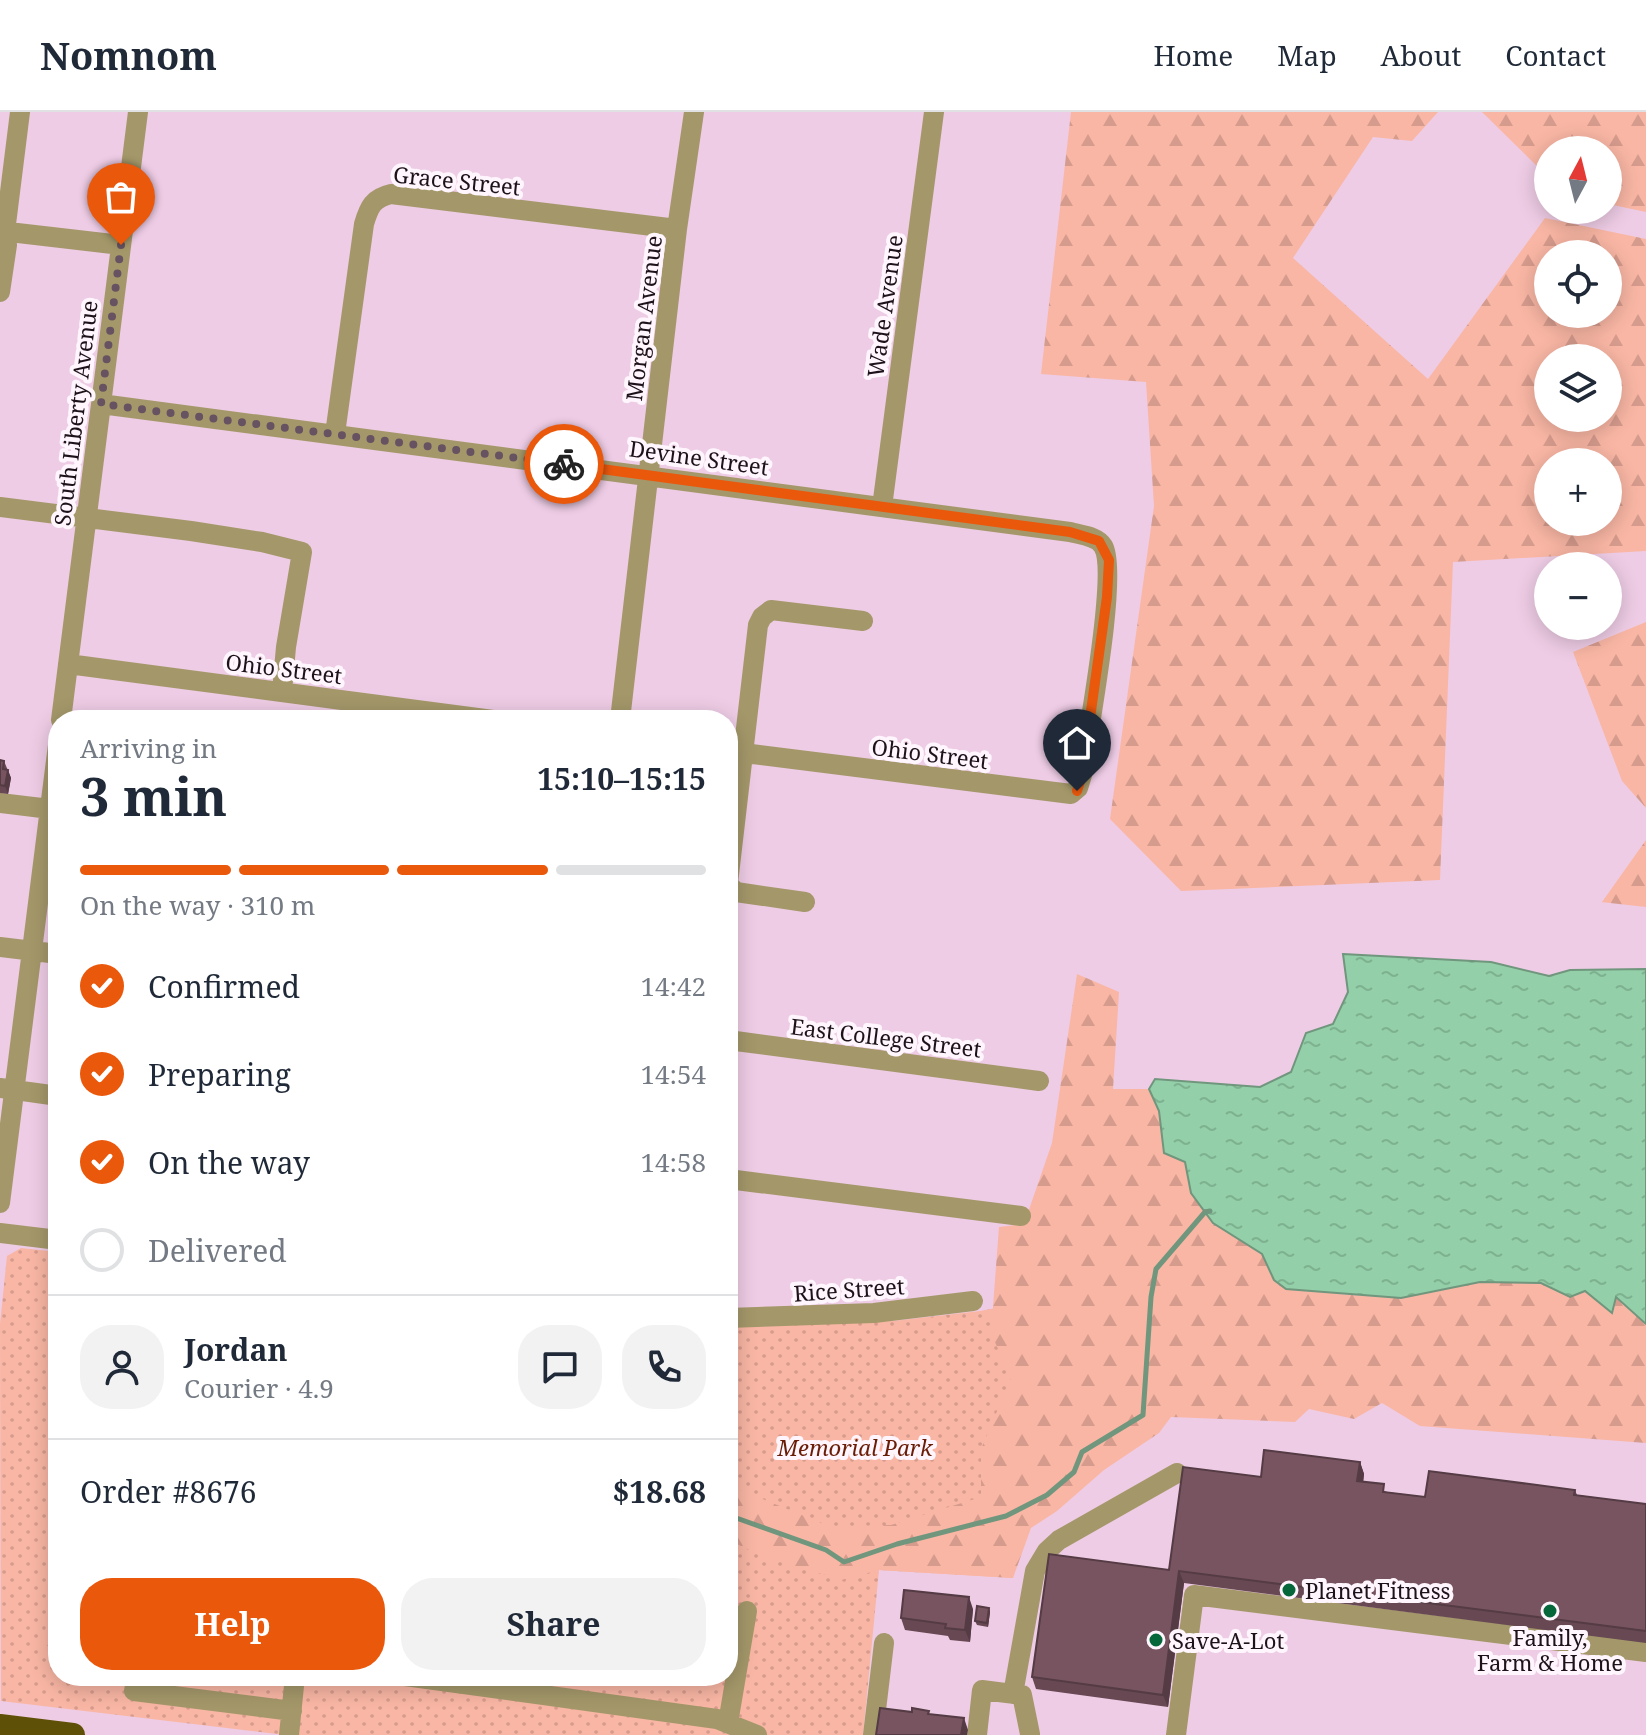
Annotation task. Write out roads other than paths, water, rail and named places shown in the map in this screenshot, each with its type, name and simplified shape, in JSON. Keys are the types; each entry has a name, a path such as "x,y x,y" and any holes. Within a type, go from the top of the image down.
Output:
{"highway":[{"path":"0,1726 73,1735"}],"street":[{"path":"0,292 7,245 2,232 20,112"},
{"name":"South Liberty Avenue","path":"62,710 138,112"},
{"name":"Morgan Avenue","path":"621,710 677,229 694,112"},
{"name":"Wade Avenue","path":"882,507 934,112"},
{"name":"Grace Street","path":"335,434 364,224 369,208 380,196 391,194 677,229"},
{"path":"2,232 121,245"},
{"name":"Devine Street","path":"101,404 1070,532 1099,541 1109,560 1107,597 1082,775 1077,791"},
{"path":"0,507 262,542 302,552 286,647 282,692"},
{"path":"738,740 762,617 771,610 863,621"},
{"name":"Ohio Street","path":"68,664 418,710"},
{"name":"Ohio Street","path":"738,752 1065,795 1077,791"},
{"path":"0,803 48,806"},
{"path":"0,1203 7,1089 48,841"},
{"path":"738,892 805,902"},
{"path":"0,947 48,953"},
{"name":"East College Street","path":"738,1041 1039,1081"},
{"path":"7,1089 48,1095"},
{"path":"738,1180 1021,1216"},
{"path":"0,1233 48,1239"},
{"name":"Rice Street","path":"738,1318 846,1315 973,1301"},
{"path":"1013,1694 1035,1571 1040,1559 1059,1540 1177,1473"},
{"path":"1176,1735 1194,1595 1646,1652"},
{"path":"738,1664 747,1611"},
{"path":"873,1735 884,1643"},
{"path":"135,1686 134,1691 292,1711"},
{"path":"289,1735 294,1686"},
{"path":"480,1686 717,1719 757,1735"},
{"path":"728,1723 734,1686"},
{"path":"977,1735 982,1690 1022,1695 1032,1735"}],"water":[{"path":"1343,954 1491,962 1549,976 1570,970 1646,969 1646,1324 1616,1297 1612,1313 1585,1291 1570,1297 1541,1283 1480,1282 1401,1298 1286,1289 1274,1280 1262,1254 1213,1223 1191,1193 1185,1162 1164,1153 1159,1111 1149,1089 1155,1079 1260,1087 1291,1072 1306,1033 1333,1024 1348,992"}],"waterway":[{"path":"738,1519 826,1550 844,1562 897,1544 1006,1516 1047,1495 1074,1472 1082,1452 1143,1415 1151,1297 1156,1269 1205,1212 1210,1211"}],"place":[{"name":"Planet Fitness","path":"1289,1590"},
{"name":"Family, Farm & Home","path":"1550,1611"},
{"name":"Save-A-Lot","path":"1156,1640"}],"park label":[{"name":"Memorial Park","path":"855,1447"}]}
